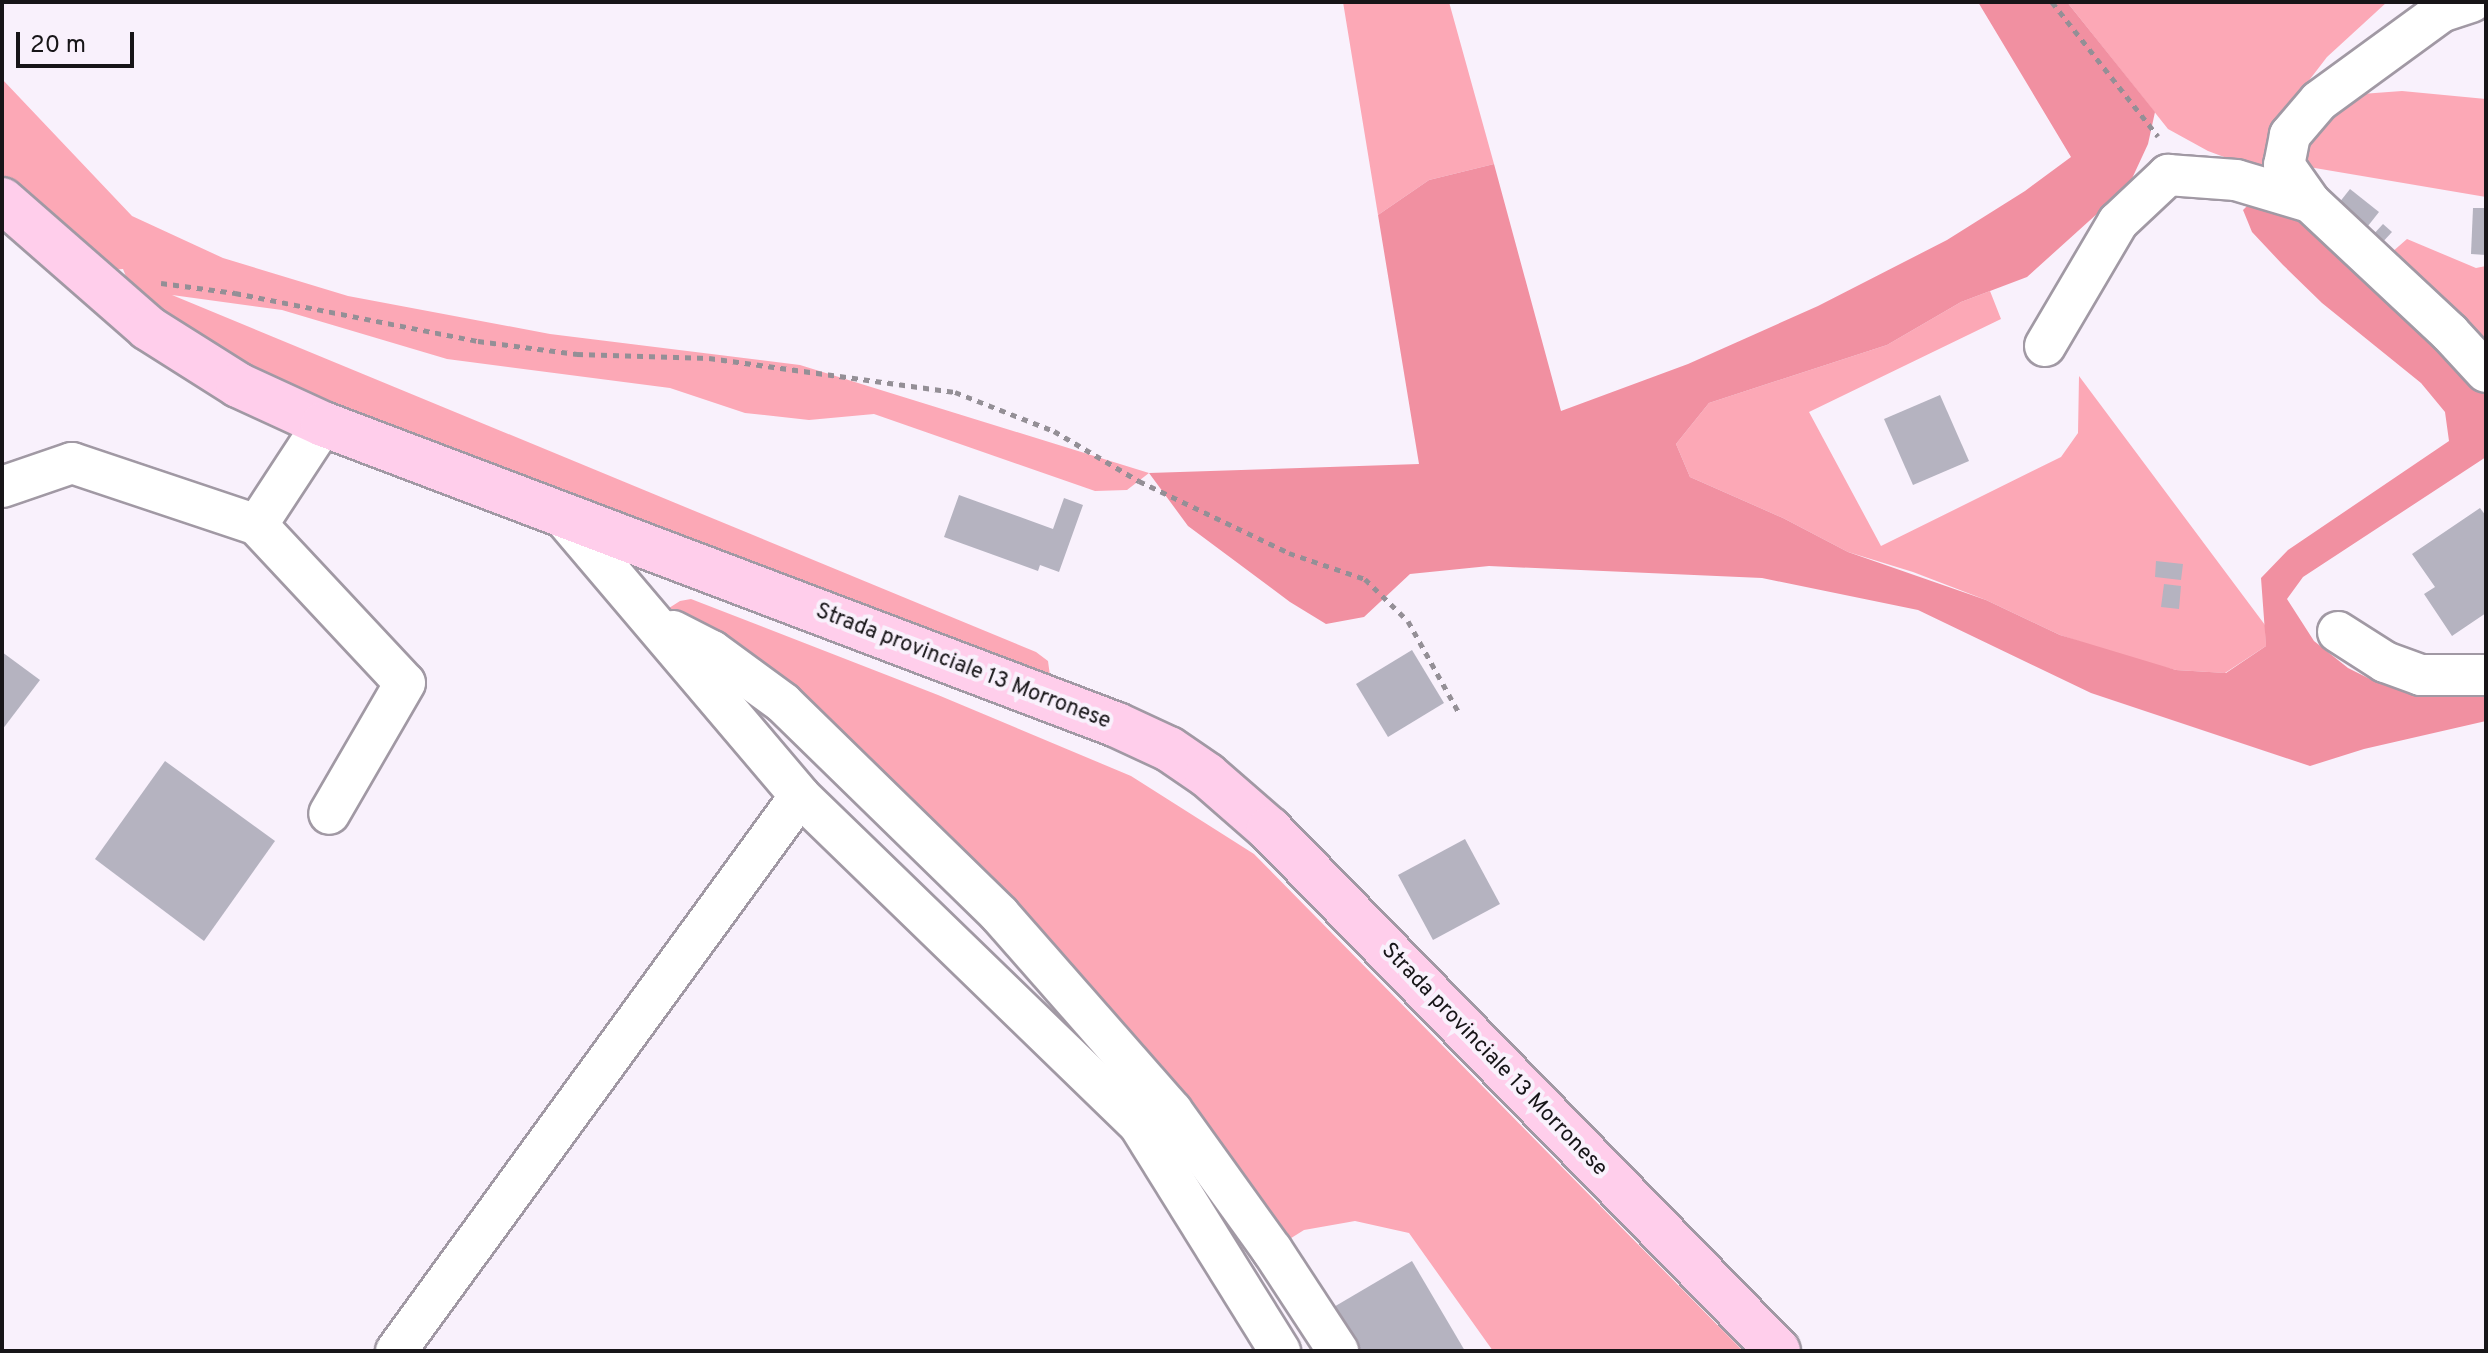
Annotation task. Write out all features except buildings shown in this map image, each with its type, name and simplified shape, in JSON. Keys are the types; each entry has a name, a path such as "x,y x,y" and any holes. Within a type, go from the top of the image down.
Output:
{"main road":[{"name":"Strada provinciale 13 Morronese","path":"2,200 148,328 238,385 323,424 1117,725 1182,758 1269,829 1778,1351"}],"street":[{"path":"2471,2 2441,12 2319,101 2290,135 2284,165 2310,202 2450,333 2486,372"},
{"path":"2045,346 2118,222 2168,175 2236,180 2310,202"},
{"path":"257,525 323,424"},
{"path":"2,487 72,463 257,525 405,683 329,814"},
{"path":"561,514 800,796 1138,1123 1280,1351"},
{"path":"655,622 712,651 783,703 1000,915 1172,1111 1272,1250 1338,1351"},
{"path":"2338,632 2385,662 2421,675 2486,675"},
{"path":"396,1351 800,796"}],"path":[{"path":"2052,2 2191,177"},
{"path":"105,290 161,283 235,293 478,341 577,354 709,358 955,392 1054,431 1139,481 1289,553 1365,579 1408,621 1460,715"}],"shaded area":[{"path":"1343,2 1449,2 1494,164 1429,180 1378,215"},
{"path":"1978,2 2067,2 2155,112 2148,144 2129,185 2027,277 1961,302 1887,345 1709,403 1676,444 1690,477 1783,518 1848,552 1986,600 2060,635 2176,670 2226,673 2266,646 2261,578 2288,550 2449,441 2445,412 2421,383 2322,303 2252,232 2243,210 2249,204 2309,221 2486,390 2486,457 2303,577 2287,599 2314,641 2348,668 2378,683 2486,680 2486,721 2364,749 2310,766 2091,693 1918,610 1762,578 1489,566 1410,574 1364,617 1326,624 1290,602 1188,526 1149,473 1419,464 1378,215 1429,180 1494,164 1561,411 1688,364 1818,306 1947,240 2025,191 2071,157"},
{"path":"2067,2 2387,2 2327,57 2287,109 2270,174 2208,151 2168,129"},
{"path":"2,79 132,216 223,258 348,296 550,334 800,365 1149,473 1127,490 1095,491 874,414 809,420 745,413 670,388 447,359 282,310 172,295 1036,652 1048,661 1051,683 293,398 135,299 123,269 100,271 2,174"},
{"path":"2402,91 2486,99 2486,197 2303,166 2321,116 2348,95"},
{"path":"2407,239 2476,268 2486,266 2486,363 2383,260"},
{"path":"1990,291 2001,319 1809,412 1881,546 2061,457 2078,433 2079,376 2265,625 2266,646 2225,673 2176,670 2131,659 2060,635 1986,600 1913,572 1848,552 1783,518 1690,477 1676,444 1709,403 1887,345 1961,302"},
{"path":"691,599 938,695 1131,776 1254,854 1743,1351 1493,1351 1409,1233 1355,1221 1304,1230 1288,1240 1181,1104 671,619 669,608"}]}
